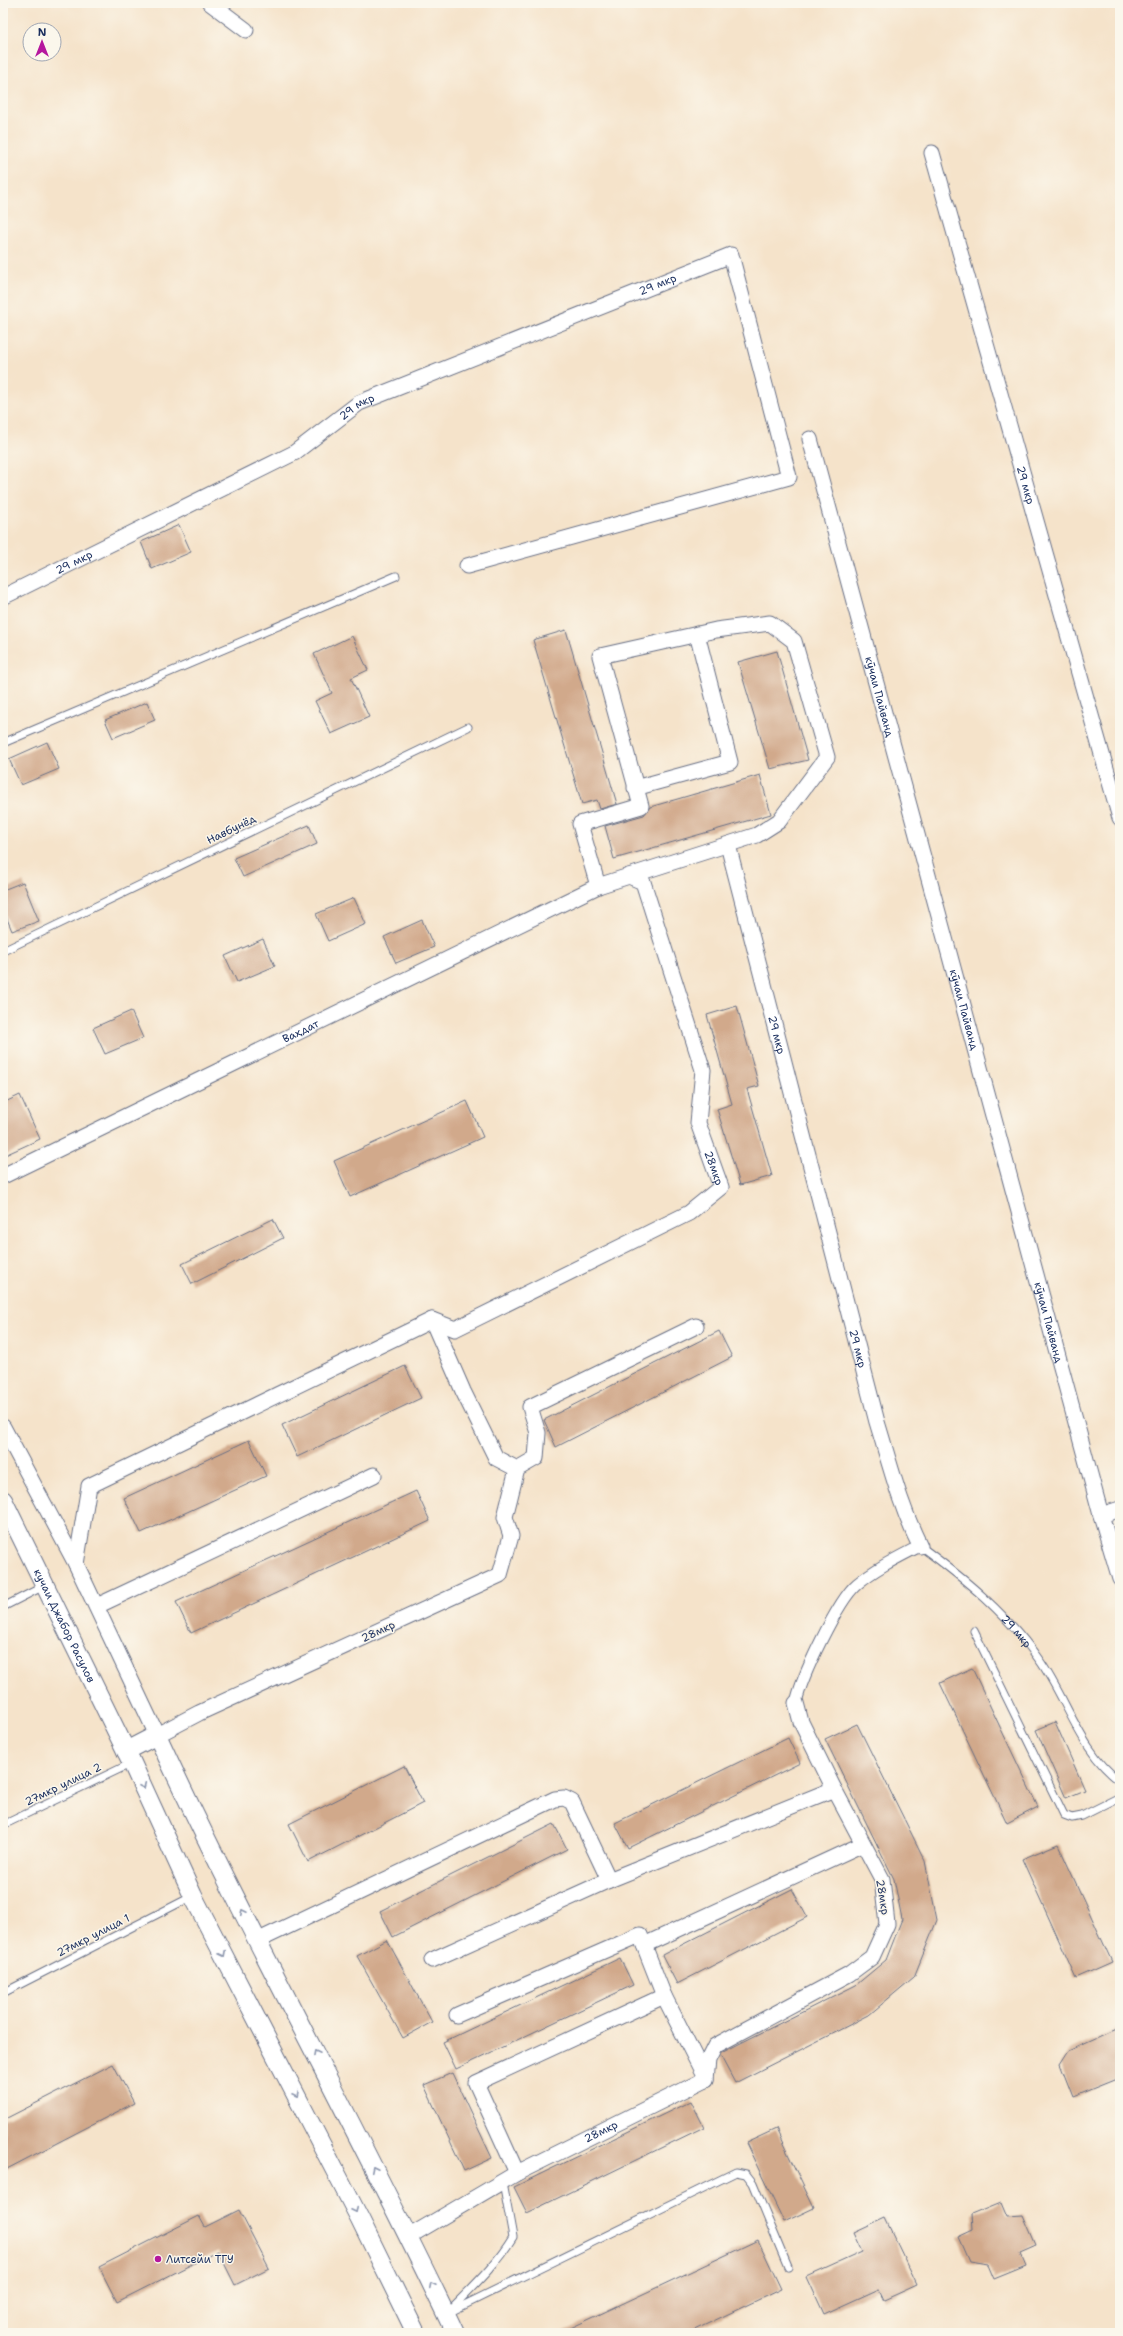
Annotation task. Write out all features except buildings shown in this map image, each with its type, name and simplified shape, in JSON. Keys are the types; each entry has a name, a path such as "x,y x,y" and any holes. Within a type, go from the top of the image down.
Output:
{"street":[{"path":"210,3 246,30"},
{"name":"29 мкр","path":"932,153 1120,818"},
{"name":"29 мкр","path":"3,598 294,453 359,404 731,255 789,477 467,566"},
{"name":"кӯчаи Пайванд","path":"810,439 1101,1515 1120,1579"},
{"path":"770,624 794,641 827,757 779,820 757,835 598,886 580,824 641,806 600,656 697,634 716,630 770,624"},
{"path":"635,788 730,762 697,634"},
{"name":"29 мкр","path":"728,845 878,1422 897,1489 909,1524 920,1546"},
{"name":"28мкр","path":"432,1320 455,1328 689,1213 721,1187 698,1123 703,1070 643,882 628,876"},
{"name":"Ваҳдат","path":"3,1176 598,886"},
{"path":"76,1564 89,1486 432,1320 463,1391 496,1458 518,1469 536,1458 538,1433 530,1406 696,1326"},
{"path":"3,1427 97,1606 157,1735 258,1941 455,2333"},
{"name":"28мкр","path":"157,1735 199,1713 500,1574 511,1536 505,1517 518,1469"},
{"path":"97,1606 374,1474"},
{"name":"кучаи Джабор Расулов","path":"3,1500 129,1757 193,1896 356,2212 416,2333"},
{"path":"1101,1515 1120,1510"},
{"path":"796,1703 799,1688 834,1615 847,1595 856,1584 874,1571 920,1546"},
{"name":"28мкр","path":"408,2237 518,2173 706,2079 708,2060 715,2046 849,1974 872,1956 887,1924 882,1879 801,1722 796,1703"},
{"path":"129,1757 157,1735"},
{"path":"432,1960 609,1880 834,1788"},
{"path":"258,1941 555,1799 564,1798 572,1802 609,1880"},
{"path":"644,1945 863,1844"},
{"path":"457,2015 640,1935 664,1996 706,2079"},
{"path":"518,2173 476,2083 664,1996"}],"lane":[{"path":"3,743 396,576"},
{"name":"Навбунёд","path":"3,951 468,727"},
{"name":"29 мкр","path":"920,1546 961,1576 994,1605 1018,1631 1040,1661 1087,1743 1106,1771 1120,1781"},
{"path":"3,1607 45,1586"},
{"path":"974,1631 1064,1815 1072,1818 1082,1816 1120,1797"},
{"name":"27мкр улица 2","path":"3,1826 129,1757"},
{"name":"27мкр улица 1","path":"3,1993 193,1896"},
{"path":"446,2314 736,2172 746,2174 753,2183 788,2267"},
{"path":"446,2314 485,2275 503,2254 513,2237 503,2183"}],"place":[{"name":"Литсейи ТГУ","path":"158,2259"}]}
